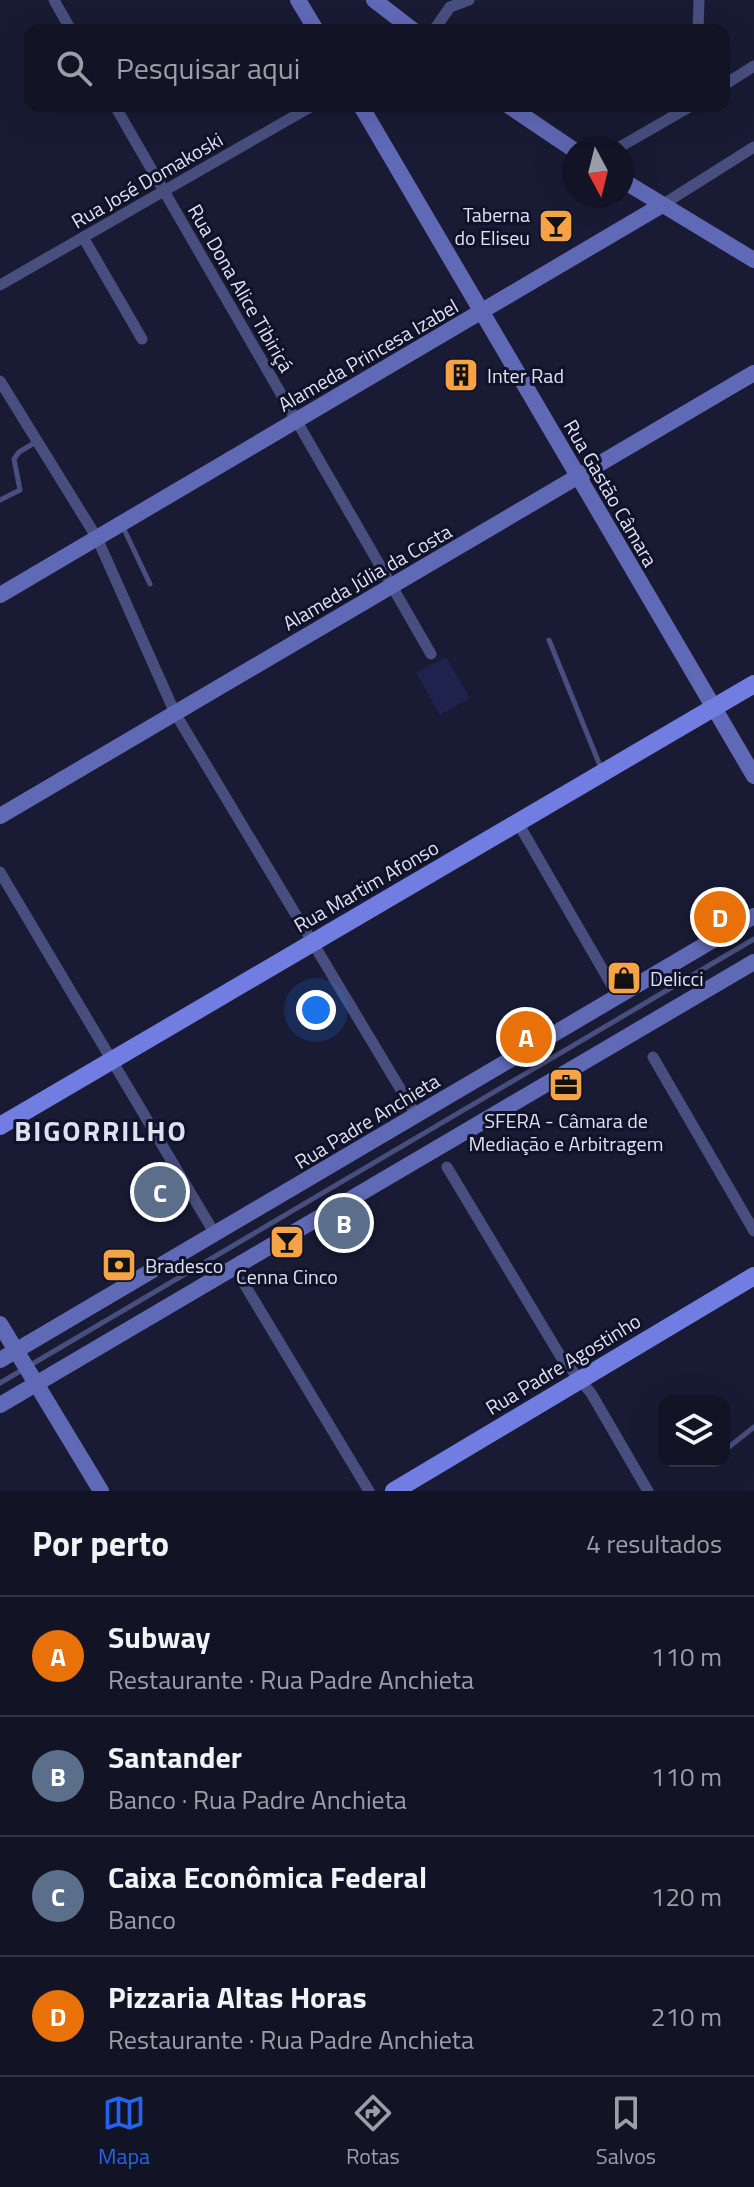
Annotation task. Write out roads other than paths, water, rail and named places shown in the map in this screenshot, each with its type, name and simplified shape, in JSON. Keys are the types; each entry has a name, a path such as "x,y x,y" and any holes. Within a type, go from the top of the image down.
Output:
{"main road":[{"name":"Rua Martim Afonso","path":"0,1126 754,684"},
{"name":"Rua Padre Agostinho","path":"394,1491 754,1276"}],"street":[{"path":"54,0 68,24"},
{"path":"374,0 405,24"},
{"path":"438,24 451,4 469,0"},
{"path":"698,24 699,0"},
{"path":"300,1 313,24"},
{"path":"730,81 754,66"},
{"name":"Rua Dona Alice Tibiriçá","path":"118,112 431,654"},
{"name":"Rua José Domakoski","path":"0,285 302,112"},
{"name":"Rua Gastão Câmara","path":"364,112 754,776"},
{"path":"518,112 562,142"},
{"path":"634,139 681,112"},
{"name":"Alameda Princesa Izabel","path":"0,595 662,205 754,147"},
{"path":"634,188 754,260"},
{"path":"83,237 142,339"},
{"name":"Alameda Júlia da Costa","path":"0,816 754,373"},
{"path":"0,381 97,538 175,713 416,1115"},
{"path":"518,823 618,996"},
{"path":"0,872 215,1234"},
{"name":"Rua Padre Anchieta","path":"0,1360 754,916"},
{"path":"6,1402 754,962"},
{"path":"653,1057 754,1231"},
{"path":"447,1167 561,1357 591,1393 648,1491"},
{"path":"243,1282 369,1491"},
{"path":"0,1324 101,1491"}],"lane":[{"path":"0,500 20,490 14,459 19,452 37,442"},
{"path":"121,524 150,584"},
{"path":"549,640 603,773"},
{"path":"1,1382 754,939"},
{"path":"730,1446 754,1427"}],"place":[{"name":"Taberna do Eliseu","path":"556,226"},
{"name":"Inter Rad","path":"461,375"},
{"name":"Pizzaria Altas Horas","path":"720,917"},
{"name":"Delicci","path":"624,978"},
{"name":"Subway","path":"526,1037"},
{"name":"SFERA - Câmara de Mediação e Arbitragem","path":"566,1085"},
{"name":"Caixa Econômica Federal","path":"160,1192"},
{"name":"Santander","path":"344,1223"},
{"name":"Cenna Cinco","path":"287,1242"},
{"name":"Bradesco","path":"119,1265"}],"district":[{"name":"BIGORRILHO","path":"101,1130"}]}
